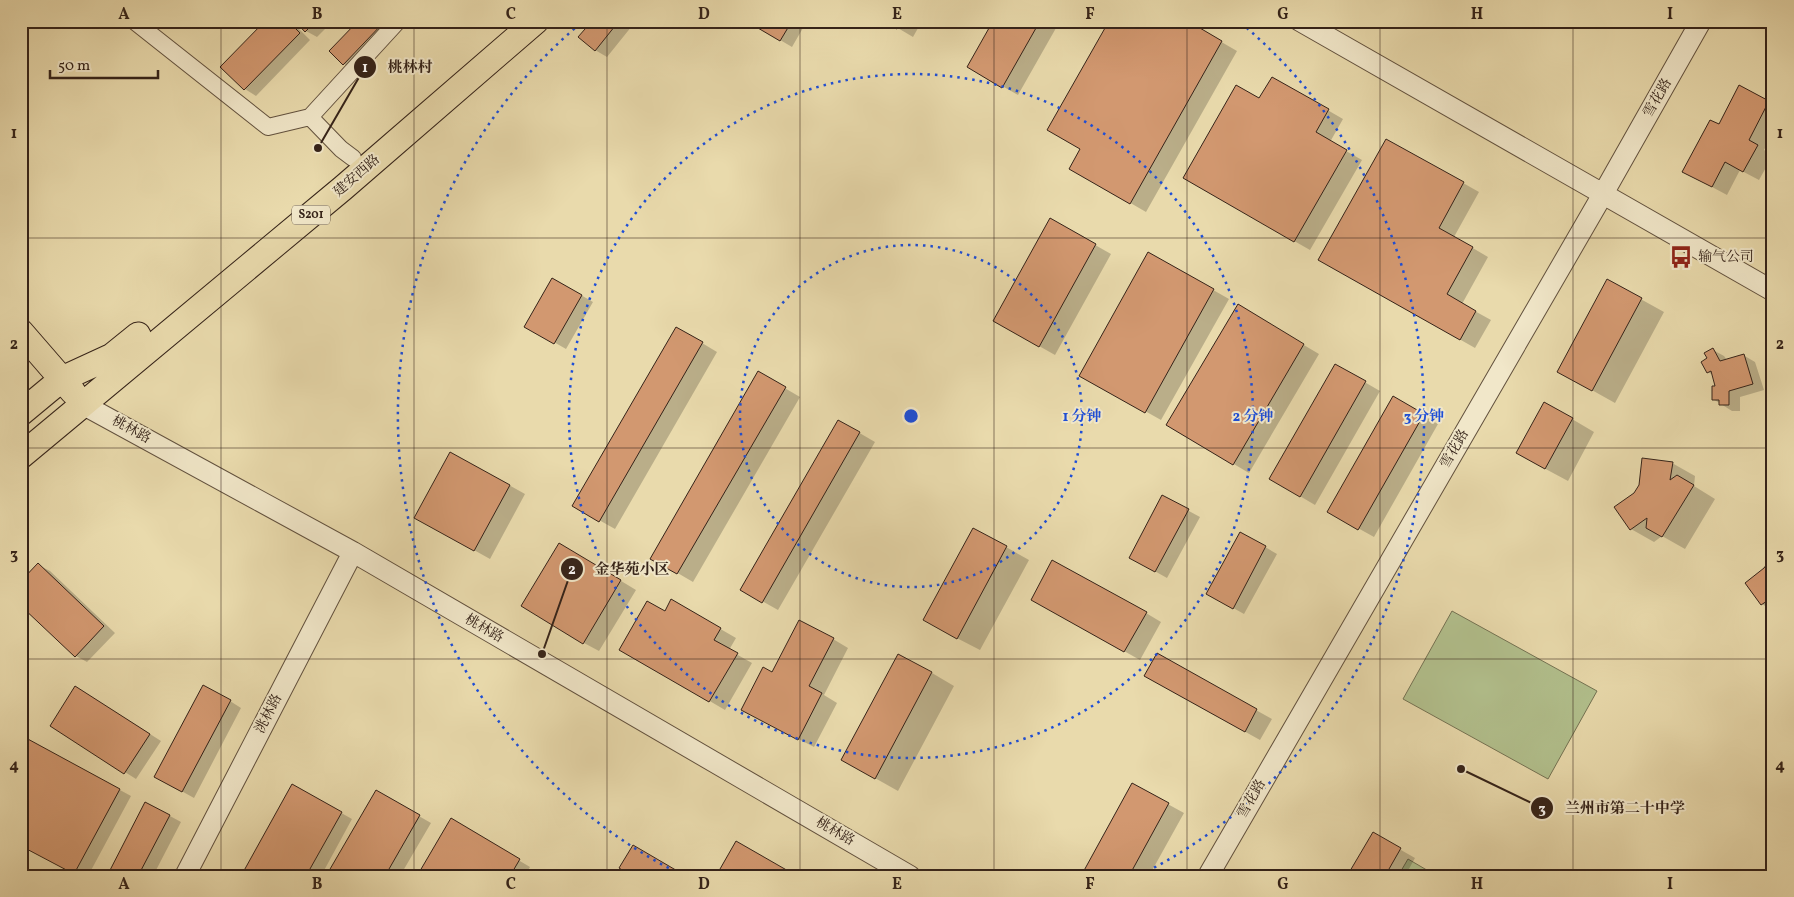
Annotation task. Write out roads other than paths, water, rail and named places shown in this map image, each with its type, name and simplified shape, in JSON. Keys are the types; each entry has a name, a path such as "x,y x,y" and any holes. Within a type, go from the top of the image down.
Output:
{"main road":[{"name":"建安西路","path":"62,379 112,356 353,158 511,21"},
{"name":"建安西路","path":"82,404 343,188 536,21"},
{"path":"21,312 62,379"},
{"path":"21,332 62,379"},
{"name":"桃林路","path":"62,379 82,404"},
{"name":"S201","path":"21,413 62,379"},
{"name":"S201","path":"21,456 82,404"}],"street":[{"path":"134,21 268,126 310,117 398,21"},
{"path":"1300,21 1773,291"},
{"name":"雪花路","path":"1208,876 1603,194 1701,21"},
{"path":"310,117 341,149 353,158"},
{"name":"桃林路","path":"82,404 353,552 910,876"},
{"name":"洮林路","path":"185,876 353,552"}],"place":[{"name":"桃林村","path":"318,148"},
{"name":"输气公司","path":"1681,257"},
{"name":"金华苑小区","path":"542,654"},
{"name":"兰州市第二十中学","path":"1461,769"}]}
